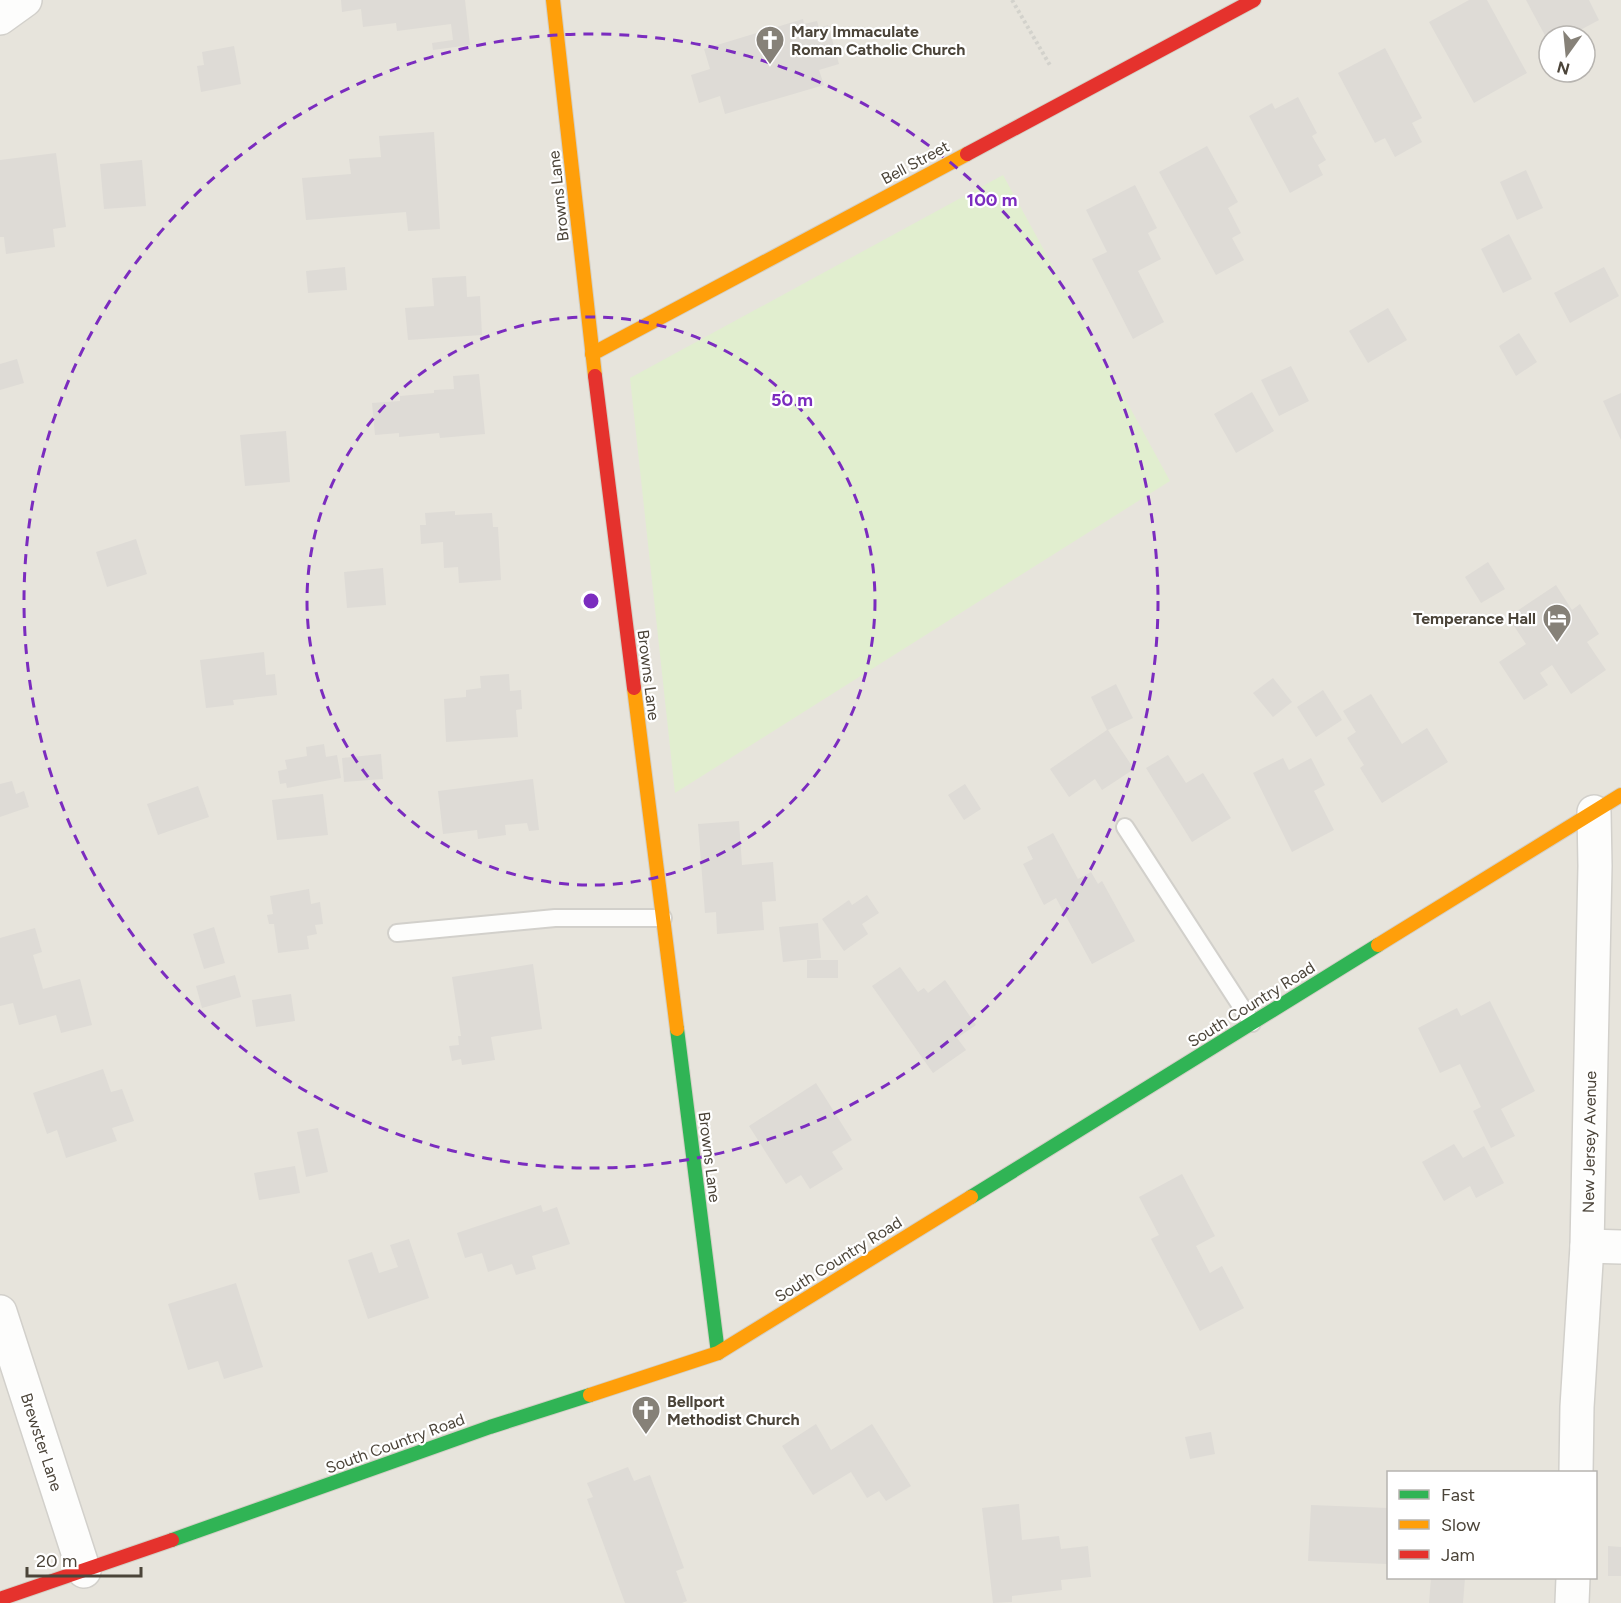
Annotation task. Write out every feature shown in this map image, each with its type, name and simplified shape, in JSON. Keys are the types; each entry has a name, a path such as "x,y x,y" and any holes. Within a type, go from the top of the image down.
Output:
{"street":[{"path":"0,18 25,0"},
{"name":"Browns Lane","path":"553,0 592,354 718,1353"},
{"name":"Bell Street","path":"592,354 1254,0"},
{"name":"South Country Road","path":"0,1599 54,1593 84,1572 490,1427 718,1353 1621,795"},
{"name":"New Jersey Avenue","path":"1575,1471 1587,1246 1595,866 1594,812"},
{"path":"1587,1246 1621,1247"},
{"name":"Brewster Lane","path":"0,1312 84,1572"},
{"path":"1572,1603 1573,1579"}],"lane":[{"path":"1125,827 1252,1023"},
{"path":"398,933 555,918 663,918"}],"path":[{"path":"1012,0 1070,98"}],"shaded area":[{"path":"0,0 1621,0 1621,1603 0,1603"}],"green space":[{"path":"1003,175 1170,481 675,793 630,378"}],"building":[{"path":"341,0 465,0 470,45 433,50 432,43 453,40 451,24 397,31 396,23 363,27 361,9 342,12"},
{"path":"1469,0 1487,0 1527,73 1474,103 1429,22"},
{"path":"1526,0 1589,0 1599,20 1592,24 1539,24"},
{"name":"Mary Immaculate Roman Catholic Church","path":"803,19 804,24 817,21 819,28 828,25 839,64 819,70 824,85 725,114 720,96 699,103 691,75 710,69 704,49"},
{"path":"234,46 241,84 201,92 197,66 204,65 202,52"},
{"path":"1385,48 1422,118 1412,123 1422,142 1395,157 1385,138 1375,143 1338,73"},
{"path":"1298,97 1317,133 1312,136 1326,160 1318,165 1323,175 1290,193 1249,116 1272,103 1275,109"},
{"path":"434,132 440,229 408,231 406,212 306,220 302,178 351,174 349,159 381,157 379,136"},
{"path":"1207,146 1238,202 1228,208 1241,233 1232,238 1244,260 1216,275 1159,172"},
{"path":"56,153 66,227 53,229 55,247 6,254 4,237 0,237 0,160"},
{"path":"142,160 146,206 104,209 100,164"},
{"path":"1526,170 1543,208 1517,220 1500,182"},
{"path":"1135,185 1157,228 1148,233 1161,259 1138,271 1164,322 1133,339 1092,259 1107,252 1086,210"},
{"path":"1509,234 1532,279 1503,293 1481,249"},
{"path":"345,267 347,290 308,293 306,271"},
{"path":"1604,267 1619,296 1570,323 1554,293"},
{"path":"466,276 467,297 480,296 482,335 408,340 405,308 434,306 432,278"},
{"path":"1388,308 1407,340 1368,363 1349,331"},
{"path":"1519,333 1537,362 1516,376 1499,346"},
{"path":"17,359 24,383 0,390 0,364"},
{"path":"1291,366 1309,401 1279,416 1261,380"},
{"path":"479,374 485,434 440,438 439,433 399,437 399,433 375,435 372,403 400,401 400,396 454,389 453,376"},
{"path":"1252,392 1274,431 1236,453 1214,414"},
{"path":"1621,393 1621,440 1603,401"},
{"path":"286,431 290,482 245,486 240,435"},
{"path":"455,511 455,515 492,513 493,527 498,527 501,580 459,583 458,567 444,568 443,542 421,544 420,525 426,525 425,513"},
{"path":"136,539 147,574 107,587 96,552"},
{"path":"1488,562 1505,589 1481,603 1465,577"},
{"path":"383,568 386,605 347,608 344,572"},
{"name":"Temperance Hall","path":"1556,585 1572,610 1580,604 1599,634 1587,642 1606,670 1571,694 1552,665 1540,673 1548,685 1524,700 1499,662 1526,644 1508,617"},
{"path":"264,652 266,675 275,674 277,695 233,700 234,705 206,708 200,660"},
{"path":"509,674 510,691 521,690 522,709 516,710 518,737 446,742 444,699 466,697 466,690 481,688 480,676"},
{"path":"1273,678 1292,702 1273,717 1253,693"},
{"path":"1116,684 1133,718 1108,730 1134,769 1102,790 1095,779 1069,797 1050,769 1107,730 1091,697"},
{"path":"1323,690 1342,720 1316,737 1297,707"},
{"path":"1371,694 1402,744 1427,728 1448,762 1382,803 1360,768 1364,765 1347,738 1356,732 1343,711"},
{"path":"324,744 326,757 337,755 341,778 287,788 286,783 280,784 278,771 287,769 285,760 307,756 306,747"},
{"path":"381,754 383,779 344,782 342,758"},
{"path":"1168,755 1186,783 1203,773 1231,818 1192,842 1146,768"},
{"path":"1283,758 1289,770 1311,758 1325,785 1314,791 1334,830 1292,852 1253,773"},
{"path":"533,779 539,830 529,831 527,823 505,825 506,835 478,839 477,830 443,834 438,791"},
{"path":"12,781 16,794 24,791 29,807 0,817 0,784"},
{"path":"965,784 981,809 964,820 948,795"},
{"path":"198,786 209,817 158,835 147,804"},
{"path":"323,794 328,835 277,840 272,800"},
{"path":"739,821 742,865 773,862 776,901 762,902 764,930 717,934 716,912 705,913 698,824"},
{"path":"1053,833 1078,879 1091,872 1098,884 1102,881 1135,941 1092,964 1056,898 1044,905 1023,864 1033,859 1027,847"},
{"path":"309,889 311,904 320,902 323,924 315,925 317,934 307,936 309,949 278,953 274,924 269,924 267,915 273,914 270,896"},
{"path":"867,895 879,913 862,924 868,934 844,951 822,919 849,900 852,905"},
{"path":"818,923 821,958 783,962 779,927"},
{"path":"214,927 225,963 204,969 193,934"},
{"path":"35,928 42,952 33,955 43,989 80,979 92,1025 61,1033 56,1015 19,1025 13,1003 0,1006 0,938"},
{"path":"807,960 838,960 838,978 807,978"},
{"path":"533,964 542,1029 491,1037 495,1060 462,1065 461,1059 452,1061 449,1046 459,1045 458,1036 461,1036 452,977"},
{"path":"900,967 918,992 924,988 928,993 945,980 976,1025 957,1038 966,1050 933,1073 872,986"},
{"path":"235,975 241,997 202,1008 196,986"},
{"path":"291,994 295,1021 256,1027 252,1000"},
{"path":"1490,1001 1535,1091 1501,1109 1515,1136 1491,1148 1473,1111 1481,1107 1460,1064 1440,1073 1418,1028 1457,1008 1461,1016"},
{"path":"103,1069 111,1092 122,1089 134,1121 112,1128 117,1141 66,1158 57,1130 47,1134 33,1093"},
{"path":"816,1083 852,1140 832,1152 843,1169 810,1189 801,1175 786,1184 749,1126"},
{"path":"318,1128 328,1172 306,1177 297,1132"},
{"path":"1454,1144 1463,1158 1484,1146 1504,1183 1476,1198 1470,1186 1444,1201 1422,1162"},
{"path":"295,1166 300,1193 259,1200 254,1173"},
{"path":"1182,1174 1215,1236 1196,1246 1210,1273 1222,1266 1244,1308 1200,1331 1151,1239 1159,1235 1139,1197"},
{"path":"541,1205 543,1212 557,1207 570,1244 532,1256 536,1269 516,1275 512,1264 488,1272 482,1253 465,1258 457,1233"},
{"path":"409,1239 429,1298 368,1319 348,1260 372,1252 379,1273 398,1267 390,1245"},
{"path":"236,1283 263,1367 224,1379 218,1361 188,1370 168,1304"},
{"path":"816,1424 831,1450 872,1424 911,1486 886,1501 879,1491 867,1498 851,1472 813,1495 782,1446"},
{"path":"1211,1432 1215,1454 1190,1459 1185,1437"},
{"path":"628,1467 634,1481 650,1475 684,1568 676,1571 687,1601 682,1603 625,1603 587,1499 593,1497 587,1483"},
{"path":"1019,1504 1022,1540 1059,1536 1061,1549 1088,1546 1091,1577 1061,1580 1062,1590 1012,1596 1012,1602 993,1603 982,1508"},
{"path":"1311,1505 1387,1508 1387,1564 1308,1561"},
{"path":"1608,1546 1621,1547 1621,1576 1608,1576"},
{"path":"1431,1579 1465,1579 1463,1603 1429,1603"}],"traffic: fast":[{"path":"971,1197 1378,945"},
{"path":"677,1029 718,1353"},
{"path":"172,1540 490,1427 590,1395"}],"traffic: slow":[{"path":"553,0 595,376"},
{"path":"592,354 967,154"},
{"path":"634,688 677,1029"},
{"path":"1378,945 1621,795"},
{"path":"590,1395 718,1353 971,1197"}],"traffic: jam":[{"path":"967,154 1254,0"},
{"path":"595,376 634,688"},
{"path":"0,1599 172,1540"}],"place":[{"name":"Mary Immaculate Roman Catholic Church","path":"770,66"},
{"name":"Temperance Hall","path":"1557,644"},
{"name":"Bellport Methodist Church","path":"646,1436"}]}
